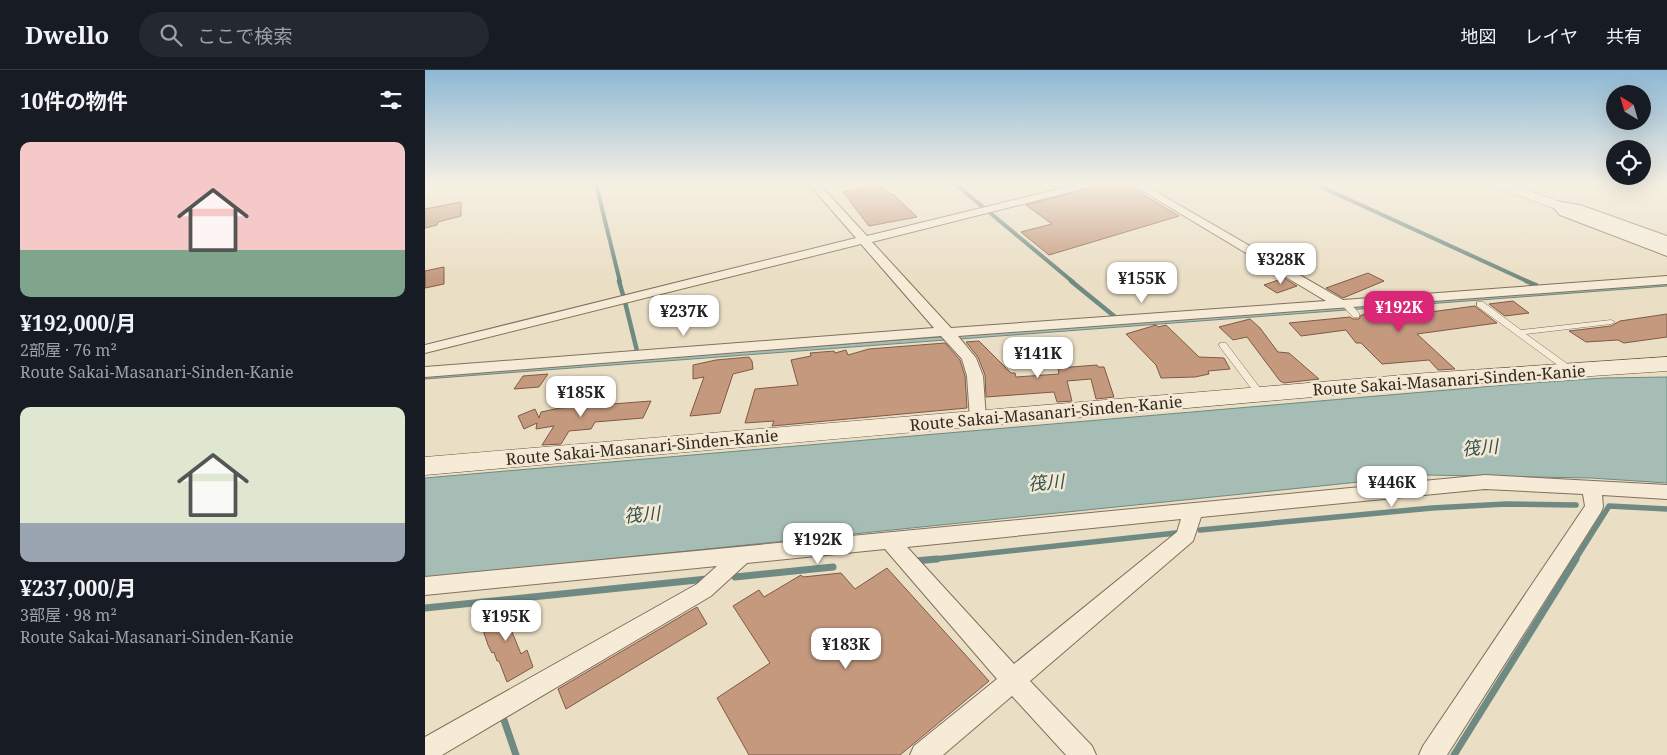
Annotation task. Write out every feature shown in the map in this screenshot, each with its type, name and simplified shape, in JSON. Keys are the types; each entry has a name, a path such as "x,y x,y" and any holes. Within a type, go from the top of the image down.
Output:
{"main road":[{"name":"Route Sakai-Masanari-Sinden-Kanie","path":"425,466 1260,394 1667,364"}],"street":[{"path":"843,216 969,358 975,376 978,419"},
{"path":"425,348 959,216"},
{"path":"1191,216 1348,307"},
{"path":"1572,216 1667,252"},
{"path":"1587,216 1667,246"},
{"path":"1601,216 1667,240"},
{"path":"425,372 1348,307 1667,280"},
{"path":"425,586 1485,482 1667,492"},
{"path":"1432,755 1593,507 1591,488"},
{"path":"923,755 1186,536 1193,511"},
{"path":"889,540 1012,679 1083,755"},
{"path":"425,751 704,590 743,554"}],"lane":[{"path":"1480,304 1570,370"},
{"path":"1519,333 1611,322"},
{"path":"1223,345 1260,394"}],"water":[{"path":"1667,283 1667,286 425,379 425,376 494,370"},
{"name":"筏川","path":"1667,377 1667,483 1591,478 1427,475 425,578 425,478 1517,384 1604,378"}],"building":[{"path":"425,216 461,216 438,222 437,225 425,228"},
{"path":"861,216 917,217 869,226"},
{"path":"1041,216 1179,216 1049,255 1021,232 1052,224"},
{"path":"444,267 444,284 425,288 425,271"},
{"path":"1368,273 1384,281 1343,298 1326,288"},
{"path":"1284,278 1297,286 1277,293 1264,285"},
{"path":"1513,301 1529,313 1505,316 1489,304"},
{"path":"1475,306 1497,323 1417,334 1455,369 1438,370 1429,360 1382,364 1361,343 1356,343 1346,330 1301,336 1289,323 1350,317 1359,319 1361,315 1404,312 1408,315"},
{"path":"1667,314 1667,337 1624,343 1618,340 1586,342 1569,331 1611,326 1620,321"},
{"path":"1250,319 1260,328 1278,352 1289,353 1319,379 1284,383 1280,381 1247,337 1233,340 1219,327"},
{"path":"1156,325 1158,327 1166,325 1199,357 1224,358 1230,369 1208,371 1209,374 1195,377 1161,378 1156,365 1126,334"},
{"path":"979,341 1011,373 1015,373 1016,377 1059,374 1058,368 1097,365 1098,367 1104,367 1114,397 1096,399 1091,379 1067,381 1072,401 1057,402 1054,392 986,397 985,375 978,357 966,342"},
{"path":"945,343 960,360 965,376 967,408 772,426 774,421 745,423 755,389 798,385 791,360 811,356 810,353 834,351 835,353 846,350 848,355 869,349"},
{"path":"749,357 752,361 753,369 733,374 720,413 690,416 704,377 693,379 693,365 716,360"},
{"path":"548,374 539,387 514,389 523,376"},
{"path":"651,401 643,418 595,422 591,429 569,431 561,444 542,445 554,426 536,429 537,423 524,429 518,416 535,409 539,418 541,412 560,408"},
{"path":"887,568 989,681 900,755 749,755 717,698 770,663 733,606 759,590 764,597 801,575 803,577 841,573 855,589"},
{"path":"516,604 522,621 510,627 521,654 527,650 533,667 507,682 499,661 497,661 494,652 492,653 488,645 479,618 497,609 498,613"},
{"path":"697,607 707,624 566,709 558,689"}],"waterway":[{"path":"604,216 620,282"},
{"path":"994,216 1073,282"},
{"path":"1385,216 1529,282"},
{"path":"619,281 623,295"},
{"path":"1071,281 1114,316"},
{"path":"1526,281 1536,285"},
{"path":"625,302 637,351"},
{"path":"1200,530 1432,508 1506,504 1576,505"},
{"path":"1575,560 1609,506 1667,509"},
{"path":"926,560 1176,533"},
{"path":"926,560 937,559"},
{"path":"1454,755 1576,559"},
{"path":"915,561 926,560"},
{"path":"735,577 833,567"},
{"path":"425,608 707,579"},
{"path":"504,720 516,755"}]}
